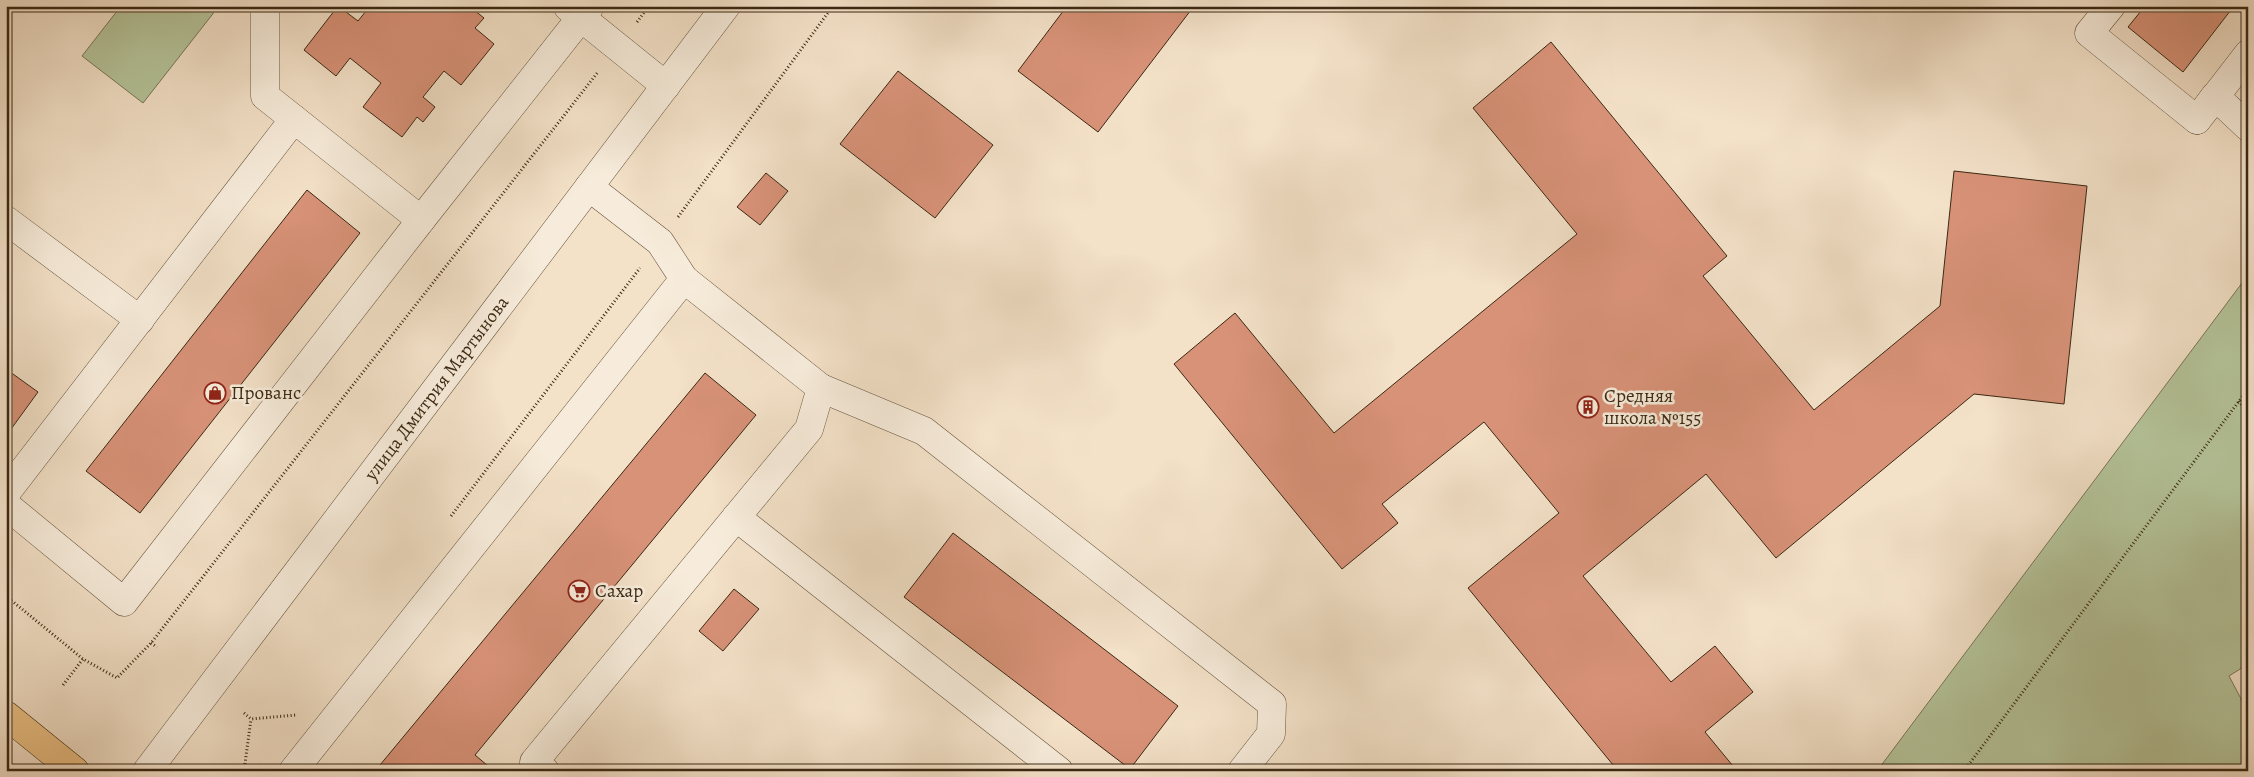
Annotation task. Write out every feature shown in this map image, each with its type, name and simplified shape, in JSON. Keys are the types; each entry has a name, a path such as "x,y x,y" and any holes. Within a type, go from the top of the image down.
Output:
{"main road":[{"path":"6,715 74,771"}],"street":[{"path":"265,6 265,96 421,220"},
{"name":"улица Дмитрия Мартынова","path":"147,771 726,6"},
{"path":"2111,6 2089,34 2197,120 2248,54"},
{"path":"6,505 124,602 421,220 579,10 617,47 666,86"},
{"path":"2215,96 2248,127"},
{"path":"6,493 294,119"},
{"path":"589,187 660,242 684,279 821,388 924,432 1272,704 1271,734 1242,771"},
{"path":"6,220 140,320"},
{"path":"293,771 684,279"},
{"path":"544,771 534,762 809,429 821,388"},
{"path":"736,517 1059,771"}],"path":[{"path":"6,596 83,659 117,678 152,643 649,6"},
{"path":"450,518 660,242 833,6"},
{"path":"1964,771 2248,389"},
{"path":"2239,401 2248,415"},
{"path":"152,643 157,648"},
{"path":"63,685 83,659"},
{"path":"244,713 251,719 299,715"},
{"path":"244,771 251,719"}],"green space":[{"path":"121,6 219,6 143,103 82,56"},
{"path":"2248,275 2248,664 2229,676 2248,712 2248,771 1877,771"}],"building":[{"path":"338,6 358,21 370,6 469,6 484,18 475,28 494,44 461,85 444,71 423,97 435,107 423,122 417,117 402,137 363,107 381,83 350,58 336,76 304,50"},
{"path":"1067,6 1194,6 1098,132 1018,71"},
{"path":"2145,6 2234,6 2183,72 2128,27"},
{"name":"Средняя школа №155","path":"1551,42 1727,256 1703,276 1814,410 1940,306 1954,171 2087,186 2064,404 1974,394 1776,558 1706,474 1583,576 1671,682 1715,646 1753,692 1705,732 1733,766 1727,771 1618,771 1468,588 1559,513 1484,422 1382,504 1398,523 1342,569 1174,364 1235,313 1334,433 1577,234 1473,108"},
{"path":"898,71 993,145 935,218 840,144"},
{"path":"766,173 788,191 760,225 737,207"},
{"path":"307,190 360,233 140,513 86,471"},
{"path":"6,369 38,392 6,436"},
{"path":"705,373 756,415 475,755 494,771 375,771"},
{"path":"953,533 1178,706 1130,769 904,597"},
{"path":"734,589 759,609 723,651 699,631"}],"place":[{"name":"Прованс","path":"215,393"},
{"name":"Средняя школа №155","path":"1588,407"},
{"name":"Сахар","path":"579,591"}]}
